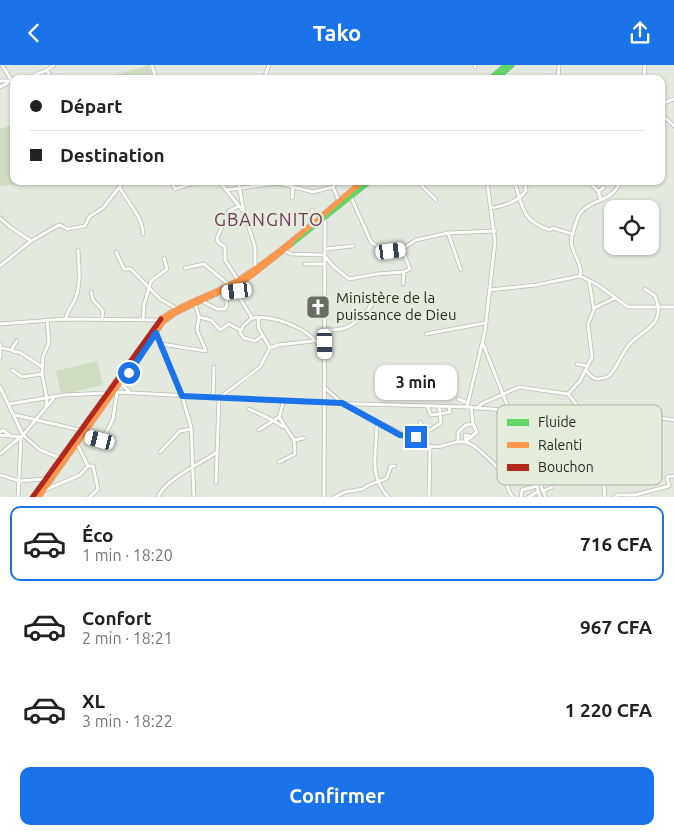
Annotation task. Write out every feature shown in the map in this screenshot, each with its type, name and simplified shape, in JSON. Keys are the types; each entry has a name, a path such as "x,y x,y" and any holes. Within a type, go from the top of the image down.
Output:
{"main road":[{"path":"495,75 506,65"},
{"path":"501,75 512,65"},
{"path":"32,497 60,459 116,392 167,318 225,292 238,280 320,222 339,201 358,185"},
{"path":"38,497 77,444 107,393 159,320 176,308 232,286 262,269 365,185"}],"street":[{"path":"2,65 10,78"},
{"path":"35,75 54,65"},
{"path":"47,70 50,75"},
{"path":"0,81 8,83"},
{"path":"0,87 8,83"},
{"path":"0,266 31,241 60,225 67,229 85,226 89,217 103,208 122,185"},
{"path":"173,185 175,189 187,185"},
{"path":"222,185 244,212"},
{"path":"239,185 244,212 255,247 255,269"},
{"path":"226,190 263,185"},
{"path":"286,185 313,191 334,187 339,201"},
{"path":"421,185 436,200"},
{"path":"466,442 477,432 469,406 483,343 495,242 488,185"},
{"path":"515,185 518,198 528,217 536,225 573,234"},
{"path":"491,208 504,205 518,198 526,191 526,185"},
{"path":"591,185 599,194 601,200"},
{"path":"580,276 582,267 573,249 573,234 582,210 611,195 618,185"},
{"path":"292,198 293,187"},
{"path":"599,194 599,191 604,187"},
{"path":"120,188 134,212 141,219 143,234"},
{"path":"351,197 372,245 391,251 402,249 416,240 448,233 494,231"},
{"path":"238,280 225,261 225,247 218,242 217,238 229,211 240,206"},
{"path":"312,211 320,222 325,249 324,497"},
{"path":"0,218 31,241"},
{"path":"448,233 461,270"},
{"path":"325,249 353,246"},
{"path":"285,251 291,254 324,255 333,266 349,279 377,273 410,270 402,249"},
{"path":"66,319 67,310 76,298 80,275 78,250"},
{"path":"116,252 122,267 131,269 148,288 176,308"},
{"path":"143,320 148,288 154,277 167,269 164,258"},
{"path":"185,268 204,264 237,291 252,318"},
{"path":"305,264 324,264"},
{"path":"403,284 404,272"},
{"path":"490,290 536,285 580,276 628,307 674,307"},
{"path":"568,394 580,381 592,357 588,320 594,308 589,281"},
{"path":"577,364 587,368 590,377 596,379 609,376 633,341 649,330 658,308 655,296 645,289"},
{"path":"202,301 216,309 225,309 227,305 225,292 237,291"},
{"path":"91,292 93,300 103,311 102,318"},
{"path":"594,308 615,298"},
{"path":"324,329 334,331 347,329 360,319 374,302"},
{"path":"161,344 205,352 197,330 199,317 195,304"},
{"path":"199,317 211,320 220,330 229,325 240,330 244,338 255,341 262,336"},
{"path":"261,317 258,324 262,336 270,348"},
{"path":"240,330 252,318 274,317 296,326 323,351 325,359"},
{"path":"0,324 102,318 159,320"},
{"path":"46,320 48,343 42,367 47,399 46,405"},
{"path":"426,335 485,323"},
{"path":"156,333 182,396 191,429 194,497"},
{"path":"12,350 16,341"},
{"path":"270,348 313,341"},
{"path":"483,343 507,405"},
{"path":"0,344 0,358"},
{"path":"219,397 260,367 270,348"},
{"path":"1,349 12,350 42,367"},
{"path":"213,397 214,367"},
{"path":"12,370 22,377 42,374"},
{"path":"121,384 129,391"},
{"path":"0,387 15,415 22,436 18,497"},
{"path":"478,408 519,387 568,394 576,405"},
{"path":"325,388 342,403 400,435 430,447 447,446 458,441 466,442 484,455 497,468"},
{"path":"15,415 82,433 100,440 104,439 114,419 116,392 129,391 182,396 325,403 469,406 497,410"},
{"path":"9,404 64,395 107,393"},
{"path":"216,483 219,397"},
{"path":"0,454 22,436 37,420 46,405 54,398"},
{"path":"458,399 469,406"},
{"path":"259,430 279,417 284,400"},
{"path":"427,406 431,415 448,414 450,407"},
{"path":"413,438 441,423 439,406"},
{"path":"249,409 265,418 275,420 286,429"},
{"path":"279,417 294,440 295,454 279,462"},
{"path":"377,422 375,474 378,482 389,497"},
{"path":"420,422 425,431"},
{"path":"458,441 458,432 466,425 473,424"},
{"path":"160,453 180,431 191,429"},
{"path":"0,433 22,436 40,450 60,459"},
{"path":"400,435 413,438 418,443"},
{"path":"294,440 304,438"},
{"path":"77,444 88,466"},
{"path":"429,497 430,447"},
{"path":"158,497 162,490 216,453"},
{"path":"42,491 80,475 88,466"},
{"path":"88,466 93,466 98,489 89,497"},
{"path":"333,497 345,492 363,489 387,478 390,467 395,466"},
{"path":"0,475 19,481 46,479"},
{"path":"614,497 617,495 635,495 669,486 667,477 674,476"},
{"path":"506,485 514,497"},
{"path":"540,485 546,497"},
{"path":"521,497 522,490 537,486 541,497"},
{"path":"604,486 604,497"},
{"path":"543,491 552,487"},
{"path":"530,497 538,493"},
{"path":"530,497 541,497"}],"green space":[{"path":"149,65 152,75 114,75"},
{"path":"10,125 10,185 0,186 0,129"},
{"path":"97,361 103,385 61,395 56,371"}],"traffic: fast":[{"path":"495,75 506,65"},
{"path":"501,75 512,65"},
{"path":"290,245 365,185"}],"traffic: slow":[{"path":"161,319 180,307 240,279 288,244 358,185"},
{"path":"39,497 163,322 175,313 247,279 290,245"}],"traffic: jam":[{"path":"33,497 161,319"}],"place":[{"name":"Ministère de la puissance de Dieu","path":"318,307"}],"district":[{"name":"GBANGNITO","path":"269,220"}],"route":[{"path":"129,373 156,333 182,396 342,403 400,435 416,437"}]}
